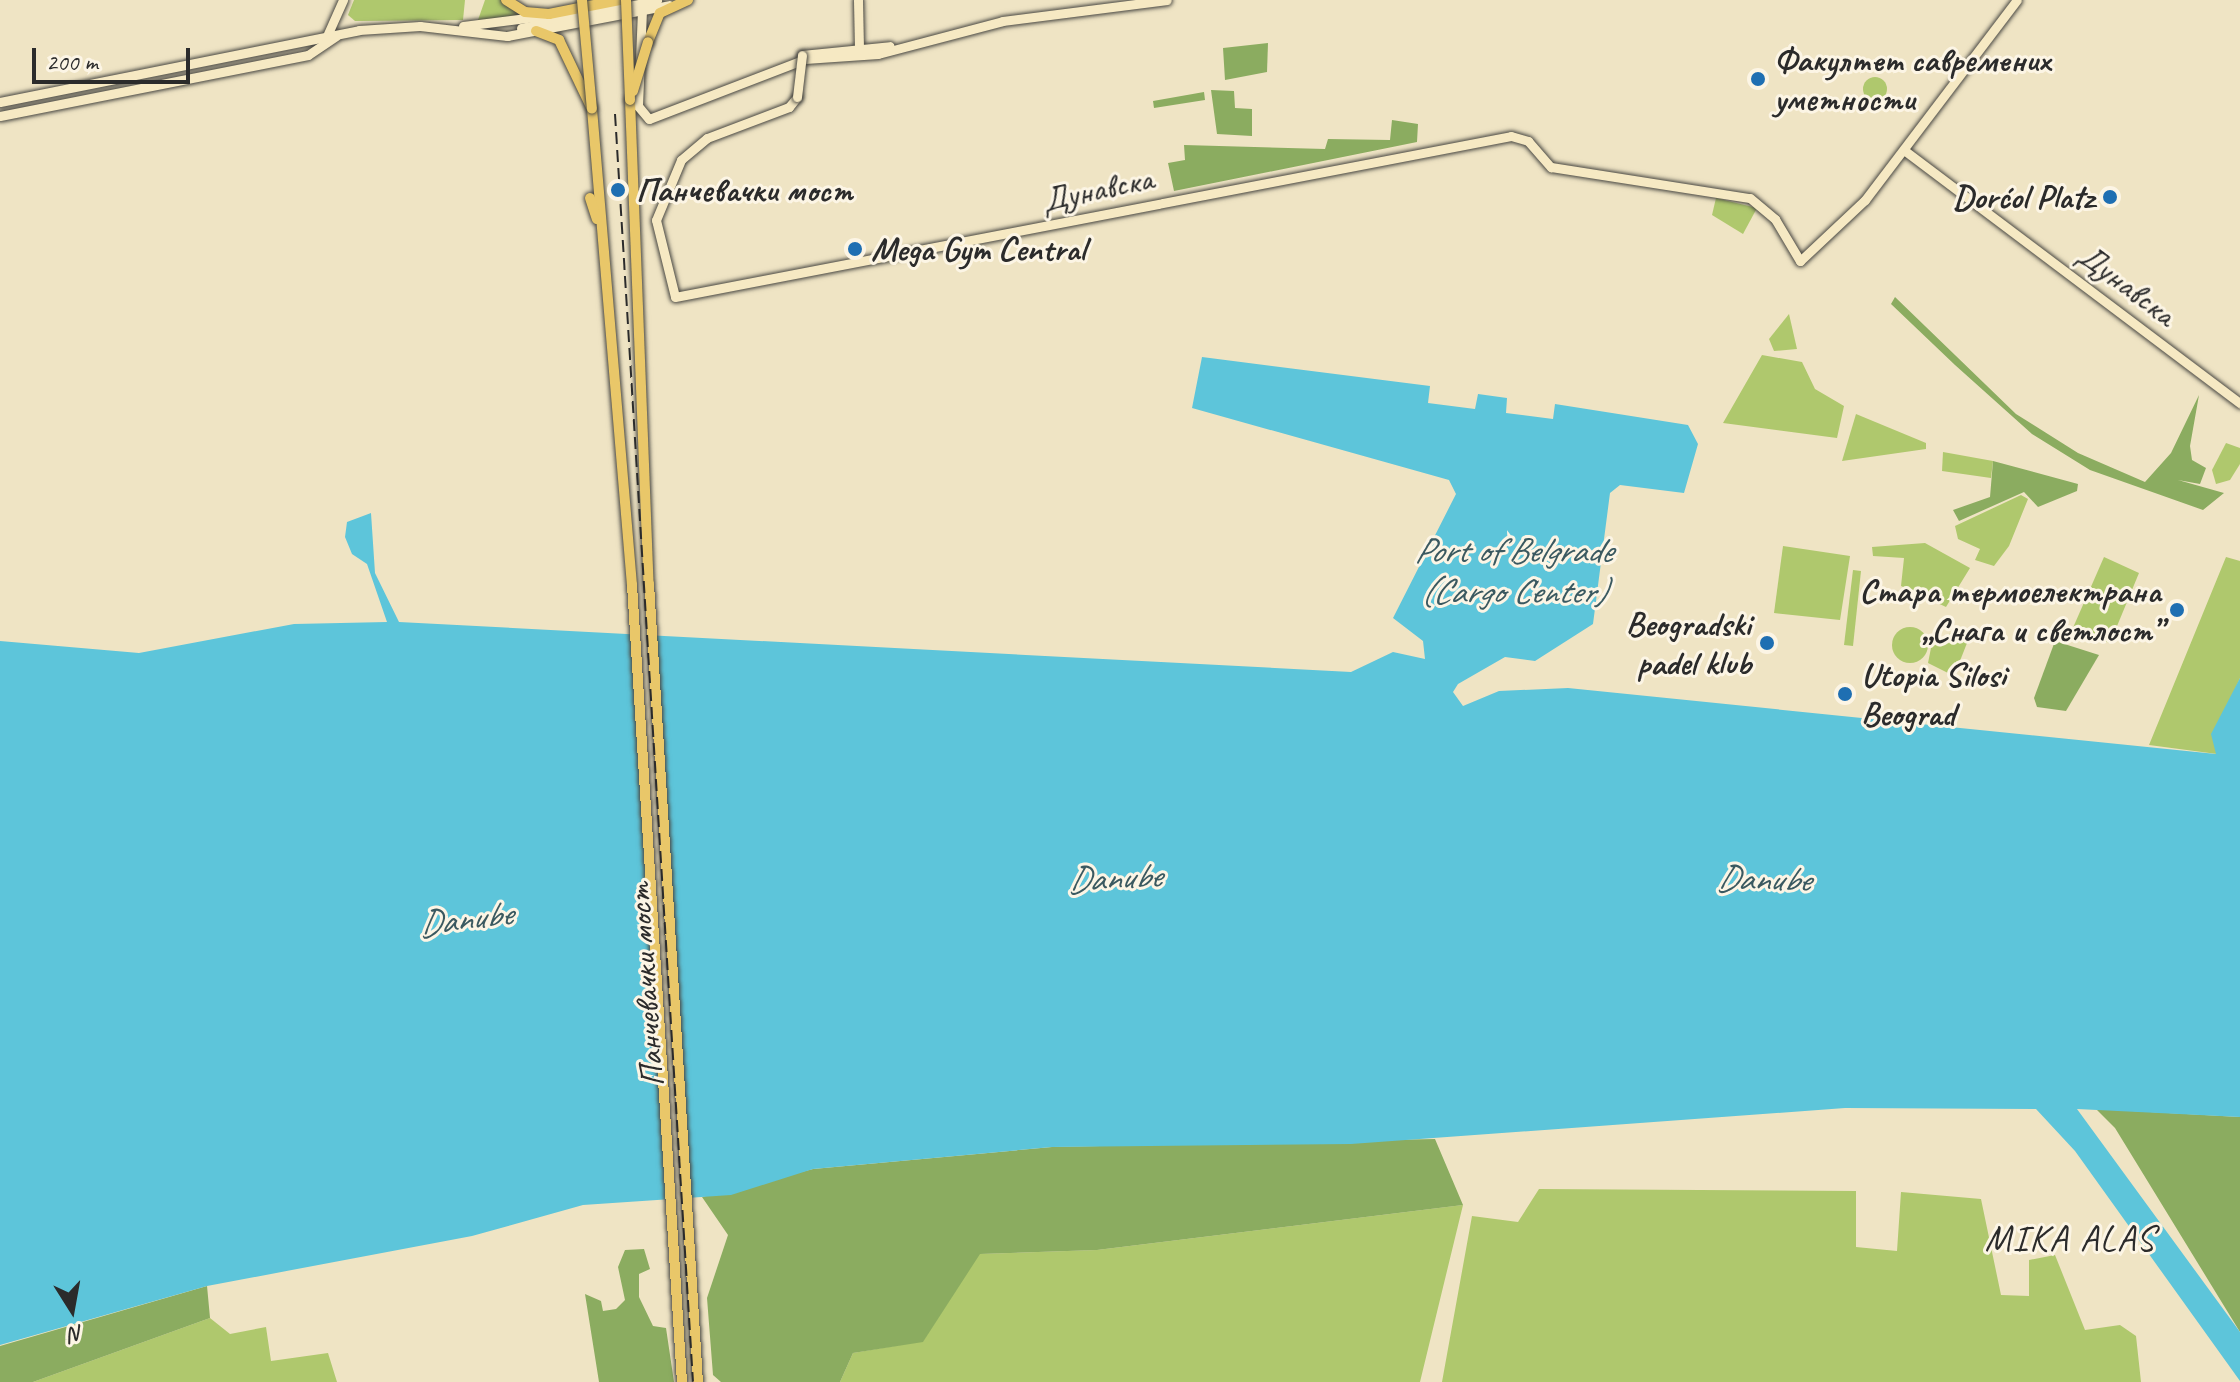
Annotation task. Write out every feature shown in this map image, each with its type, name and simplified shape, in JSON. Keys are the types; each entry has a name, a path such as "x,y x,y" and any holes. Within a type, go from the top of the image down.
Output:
{"main road":[{"path":"318,51 343,0"},
{"path":"506,0 525,12 549,14"},
{"path":"580,0 602,234"},
{"path":"463,26 620,0"},
{"name":"Панчевачки мост","path":"626,0 649,584 698,1382"},
{"path":"0,102 359,30 463,26 515,29 657,0"},
{"path":"434,27 496,36 536,31 688,0"},
{"path":"642,10 638,106 646,119 800,60 902,45 1003,21 1167,0"},
{"path":"1904,150 2017,0"},
{"path":"860,2 859,48 902,45"},
{"path":"630,100 642,40 669,5"},
{"path":"338,10 343,24 359,30"},
{"path":"630,12 642,40"},
{"path":"536,31 554,34 592,109"},
{"path":"0,116 318,51 341,33"},
{"name":"Дунавска","path":"859,48 802,55 797,97 789,107 699,142 681,160 656,220 675,297 1485,138 1528,141 1551,167 1750,198 1775,219 1800,261 1865,200 1904,150 2240,403"},
{"path":"590,198 602,234"},
{"path":"635,242 641,216"},
{"name":"Панчевачки мост","path":"602,234 632,585 682,1382"}],"green space":[{"path":"354,0 465,0 463,20 355,21 348,15"},
{"path":"485,0 503,0 524,16 478,20"},
{"path":"1268,43 1267,72 1225,80 1223,48"},
{"path":"1875,77 1886,84 1887,89 1880,100 1875,101 1864,94 1863,89 1870,78"},
{"path":"1211,90 1234,91 1235,108 1252,109 1252,136 1217,134"},
{"path":"1204,92 1205,100 1154,108 1153,101"},
{"path":"1392,120 1418,124 1417,142 1174,191 1168,163 1185,160 1184,145 1325,149 1328,139 1390,140"},
{"path":"1716,198 1757,208 1743,234 1712,215"},
{"path":"1895,297 2016,414 2078,453 2145,482 2171,453 2199,395 2190,446 2192,460 2206,468 2200,484 2178,480 2224,493 2203,510 2090,470 2032,434 1891,304"},
{"path":"1789,314 1797,349 1774,351 1769,339"},
{"path":"1762,355 1802,362 1815,389 1844,406 1837,438 1723,423"},
{"path":"1856,414 1926,443 1926,449 1842,461"},
{"path":"2226,443 2240,448 2240,464 2230,480 2216,484 2212,470"},
{"path":"1943,452 1993,461 1991,478 1942,471"},
{"path":"1993,461 2078,484 2077,491 2038,507 2024,492 1959,521 1953,510 1990,497"},
{"path":"2021,495 2028,499 2009,546 1994,566 1975,560 1980,549 1958,539 1955,526"},
{"path":"1925,543 1970,568 1946,607 1901,586 1904,558 1873,556 1872,547"},
{"path":"1783,546 1850,556 1840,620 1774,613"},
{"path":"2104,557 2139,573 2110,643 2072,630"},
{"path":"2226,557 2240,561 2240,678 2218,729 2217,754 2149,745"},
{"path":"1853,570 1861,571 1853,646 1844,645"},
{"path":"1910,627 1923,632 1928,645 1923,658 1910,663 1897,658 1892,645 1897,632"},
{"path":"1952,632 1969,638 1954,676 1928,663 1931,648"},
{"path":"2055,641 2099,655 2066,711 2037,707 2034,698"},
{"path":"2096,1109 2240,1117 2240,1332 2115,1128"},
{"path":"1435,1139 1463,1205 1097,1250 980,1254 923,1342 853,1353 840,1382 721,1382 713,1375 707,1298 728,1235 702,1197 813,1169 1052,1147"},
{"path":"1539,1189 1856,1191 1856,1247 1897,1251 1901,1192 1981,1199 2001,1295 2029,1296 2029,1260 2055,1255 2085,1330 2120,1325 2136,1336 2141,1382 1442,1382 1472,1216 1518,1222"},
{"path":"1463,1205 1420,1382 840,1382 853,1353 923,1341 979,1254 1097,1250"},
{"path":"644,1249 650,1269 639,1274 639,1297 653,1326 666,1328 674,1382 599,1382 585,1294 601,1301 603,1311 616,1309 625,1300 618,1267 625,1250"},
{"path":"207,1286 210,1318 33,1382 0,1382 0,1346"},
{"path":"210,1318 230,1334 266,1327 271,1361 328,1353 337,1382 33,1382"}],"water":[{"path":"1202,357 1430,386 1428,403 1475,409 1478,394 1507,398 1506,413 1553,419 1555,404 1688,425 1698,444 1684,493 1620,485 1610,493 1593,624 1535,661 1505,657 1458,684 1453,692 1463,706 1499,691 1568,688 2216,754 2211,734 2240,678 2240,1117 2077,1109 2240,1332 2240,1381 2075,1151 2036,1109 1845,1108 1351,1144 1052,1147 813,1169 731,1195 583,1205 472,1236 207,1286 0,1345 0,641 139,653 294,624 387,622 367,564 352,554 345,537 347,522 371,513 375,573 399,622 1351,672 1393,652 1425,659 1423,641 1393,618 1456,494 1449,480 1192,408"}],"pier":[{"path":"630,628 655,629 691,1201 666,1203"}],"railway":[{"path":"615,114 693,1382"}],"place":[{"name":"Факултет савремених уметности","path":"1758,79"},
{"name":"Панчевачки мост","path":"618,190"},
{"name":"Dorćol Platz","path":"2110,197"},
{"name":"Mega Gym Central","path":"855,249"},
{"name":"Стара термоелектрана „Снага и светлост”","path":"2177,610"},
{"name":"Beogradski padel klub","path":"1767,643"},
{"name":"Utopia Silosi Beograd","path":"1845,694"}],"district":[{"name":"MIKA ALAS","path":"2070,1239"}],"water label":[{"name":"Port of Belgrade (Cargo Center)","path":"1513,570"},
{"name":"Danube","path":"1114,878"},
{"name":"Danube","path":"1763,879"},
{"name":"Danube","path":"465,919"}]}
